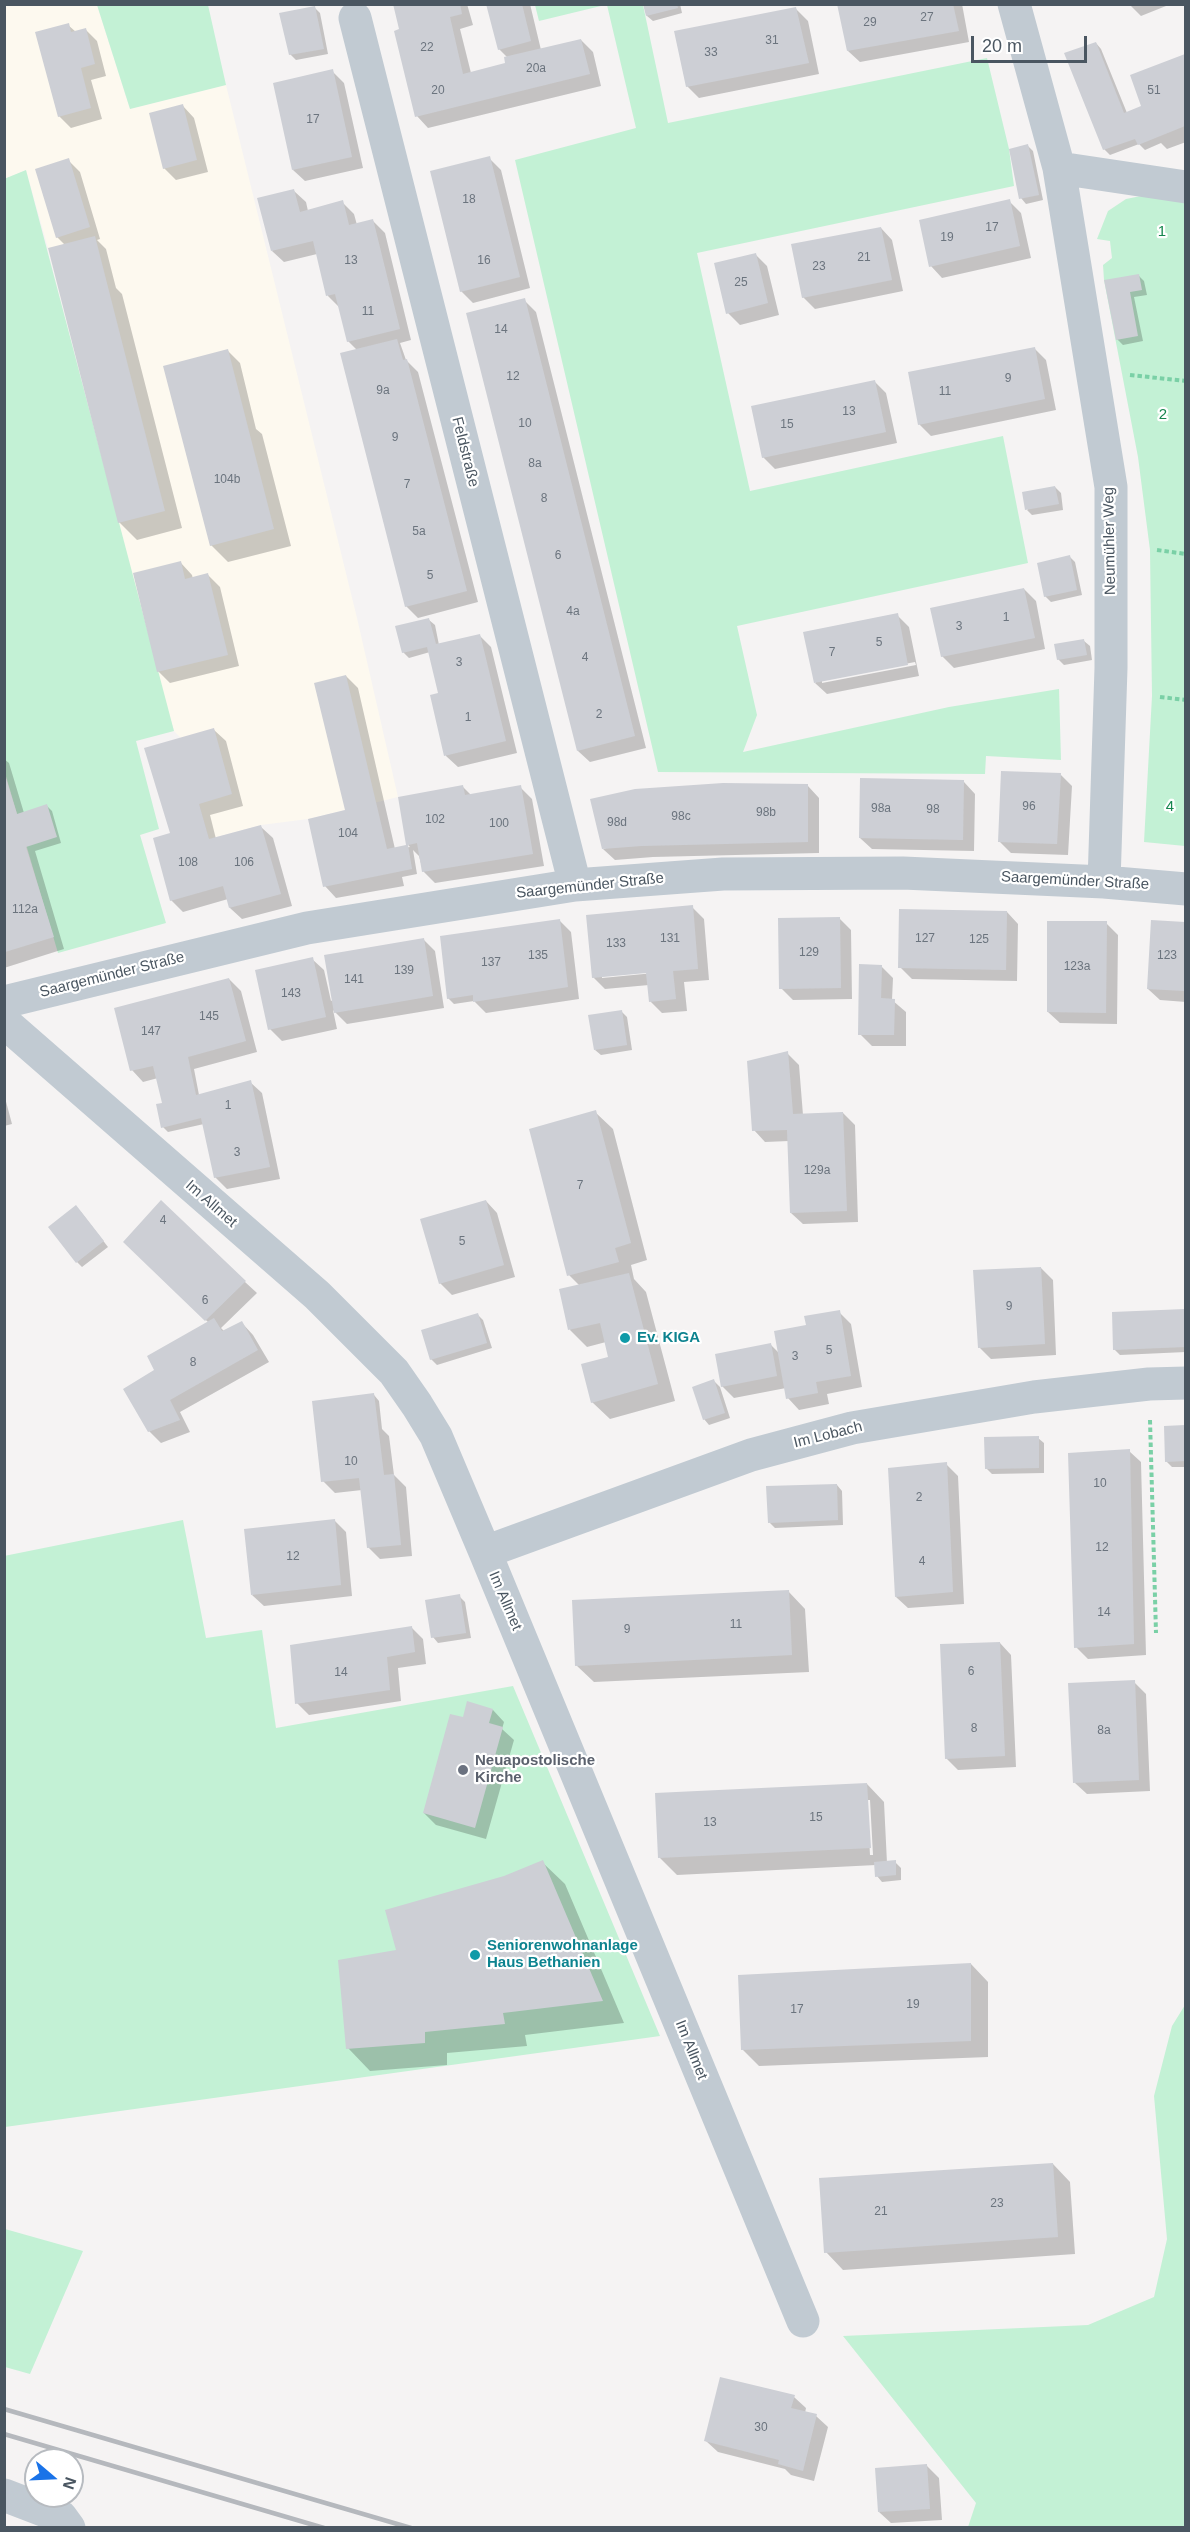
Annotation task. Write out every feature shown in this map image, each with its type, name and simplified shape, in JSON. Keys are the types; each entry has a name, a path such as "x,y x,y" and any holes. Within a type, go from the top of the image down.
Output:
{"street":[{"name":"Neumühler Weg","path":"1014,4 1059,168 1111,487 1111,668 1104,882"},
{"name":"Feldstraße","path":"355,18 575,885"},
{"path":"1059,168 1185,188"},
{"name":"Saargemünder Straße","path":"4,1002 307,928 575,885 723,874 903,873 1104,882 1185,889"},
{"name":"Im Allmet","path":"4,1022 317,1295 394,1372 436,1437 803,2321"},
{"name":"Im Lobach","path":"485,1552 751,1455 841,1431 1034,1397 1149,1384 1185,1383"},
{"path":"4,2495 61,2517 69,2528"}],"path":[{"path":"1127,374 1185,381"},
{"path":"1157,550 1185,554"},
{"path":"1160,698 1185,700"},
{"path":"1149,1384 1156,1633"}],"shaded area":[{"path":"5,5 97,5 130,109 226,85 357,618 398,797 308,819 261,825 209,839 180,737 174,731 157,672 26,170 5,179"}],"green space":[{"path":"535,4 605,5 539,21"},
{"path":"97,5 208,5 226,85 130,109"},
{"path":"607,5 643,5 668,123 987,58 1009,149 1014,186 697,253 750,491 1003,436 1028,563 737,626 757,715 743,752 949,707 1059,689 1061,760 986,756 985,774 658,772 515,160 636,128"},
{"path":"26,170 174,731 136,741 159,829 140,835 166,923 58,953 5,773 4,179"},
{"path":"1151,194 1185,200 1185,846 1144,842 1152,696 1150,550 1138,457 1104,280 1103,265 1112,258 1110,241 1097,239 1108,211 1126,199"},
{"path":"183,1520 206,1638 262,1630 276,1728 513,1686 660,2036 5,2127 4,1556"},
{"path":"1185,2005 1185,2527 968,2527 976,2503 843,2336 1088,2325 1154,2297 1167,2239 1154,2096 1172,2026"},
{"path":"5,2229 83,2251 30,2374 5,2367"}],"building":[{"path":"393,4 460,4 462,14 450,17 463,74 505,63 504,57 581,39 590,74 415,117 394,31 399,29"},
{"path":"486,4 522,4 531,41 498,50"},
{"path":"643,4 677,4 678,8 646,16"},
{"path":"837,4 953,4 959,31 847,51"},
{"path":"315,6 324,49 289,55 279,13"},
{"path":"796,7 809,63 686,87 674,31"},
{"path":"69,23 71,32 86,28 95,64 81,68 91,108 58,117 35,32"},
{"path":"1096,42 1124,113 1141,106 1130,75 1185,54 1185,126 1138,145 1135,139 1103,150 1064,53"},
{"path":"333,69 352,157 292,170 273,83"},
{"path":"183,104 197,160 163,169 149,113"},
{"path":"1028,144 1039,195 1019,199 1009,149"},
{"path":"490,156 520,277 460,292 430,171"},
{"path":"69,158 90,227 56,238 35,169"},
{"path":"294,189 300,212 343,200 349,225 373,219 400,329 347,342 335,294 326,296 313,241 271,251 257,198"},
{"path":"1010,199 1020,246 929,267 919,220"},
{"path":"881,227 892,280 802,298 791,244"},
{"path":"95,236 165,511 118,523 48,248"},
{"path":"756,253 768,303 726,314 714,263"},
{"path":"1139,274 1142,290 1130,292 1138,336 1116,340 1104,280"},
{"path":"525,298 635,736 577,751 466,313"},
{"path":"397,339 403,360 407,359 467,591 405,607 340,353"},
{"path":"1035,347 1045,399 918,425 908,372"},
{"path":"228,349 274,529 210,546 163,366"},
{"path":"875,380 886,432 762,458 751,406"},
{"path":"1055,486 1059,504 1025,510 1022,492"},
{"path":"1070,555 1077,590 1044,597 1037,563"},
{"path":"181,561 185,579 208,573 228,655 157,672 133,573"},
{"path":"1024,588 1035,638 941,657 930,608"},
{"path":"898,613 908,665 814,683 803,632"},
{"path":"429,618 436,644 480,634 506,741 444,756 430,695 438,693 427,647 402,653 395,626"},
{"path":"1084,639 1087,655 1057,660 1054,644"},
{"path":"346,675 387,849 406,845 398,797 463,785 465,795 521,785 533,854 422,872 417,843 408,845 412,869 323,887 308,819 345,810 314,683"},
{"path":"214,728 232,794 199,804 209,839 261,825 281,894 229,908 223,886 170,901 153,838 170,833 144,748"},
{"path":"1001,771 1061,773 1057,844 998,842"},
{"path":"5,775 17,814 47,804 57,837 26,847 54,937 5,952"},
{"path":"860,778 964,780 963,840 859,838"},
{"path":"723,783 808,784 808,842 602,849 590,799 635,789"},
{"path":"693,905 698,969 673,971 676,999 649,1002 646,973 592,978 586,915"},
{"path":"899,909 1007,911 1006,970 898,968"},
{"path":"840,917 841,988 779,989 778,918"},
{"path":"560,919 568,987 473,1002 473,995 447,999 440,936"},
{"path":"1151,920 1185,922 1185,991 1147,989"},
{"path":"1047,921 1107,921 1106,1013 1047,1012"},
{"path":"424,938 433,996 334,1013 324,955"},
{"path":"313,957 326,1017 268,1030 255,970"},
{"path":"859,964 882,965 881,998 895,999 894,1035 858,1035"},
{"path":"229,978 246,1041 188,1057 196,1095 251,1080 270,1167 214,1178 201,1118 161,1128 156,1104 162,1103 153,1066 130,1071 114,1008"},
{"path":"622,1010 627,1045 594,1050 588,1015"},
{"path":"788,1051 793,1114 843,1112 847,1211 790,1213 787,1130 752,1131 747,1061"},
{"path":"596,1110 631,1243 615,1248 619,1262 567,1276 529,1129"},
{"path":"161,1200 246,1281 205,1321 123,1242"},
{"path":"486,1200 504,1265 439,1284 420,1219"},
{"path":"76,1205 104,1241 76,1263 48,1227"},
{"path":"1041,1267 1045,1344 978,1348 973,1270"},
{"name":"Ev. KIGA","path":"629,1273 658,1384 591,1403 581,1364 608,1357 600,1323 568,1330 559,1289"},
{"path":"1185,1309 1185,1347 1113,1350 1112,1312"},
{"path":"840,1310 851,1376 816,1382 818,1393 786,1399 774,1331 806,1325 804,1316"},
{"path":"478,1313 487,1343 430,1360 421,1330"},
{"path":"214,1318 222,1331 242,1321 258,1350 170,1400 180,1420 148,1432 123,1389 154,1370 147,1356"},
{"path":"771,1343 777,1376 721,1387 715,1354"},
{"path":"714,1379 725,1413 703,1420 692,1387"},
{"path":"374,1393 384,1475 394,1474 401,1545 367,1548 359,1478 321,1482 312,1401"},
{"path":"1185,1425 1185,1461 1165,1462 1164,1426"},
{"path":"1039,1436 1039,1468 985,1469 984,1437"},
{"path":"1130,1449 1134,1644 1074,1648 1068,1453"},
{"path":"947,1462 953,1592 895,1597 888,1468"},
{"path":"837,1484 838,1520 768,1523 766,1486"},
{"path":"335,1519 341,1585 251,1595 244,1529"},
{"path":"789,1590 792,1655 575,1666 572,1600"},
{"path":"460,1594 466,1633 431,1638 425,1600"},
{"path":"412,1626 415,1652 387,1657 390,1690 295,1704 290,1645"},
{"path":"1000,1642 1005,1756 945,1759 940,1644"},
{"path":"1135,1680 1139,1780 1073,1783 1068,1683"},
{"name":"Neuapostolische Kirche","path":"467,1701 493,1709 489,1723 503,1727 475,1828 423,1813 450,1714 463,1717"},
{"path":"867,1783 871,1848 658,1858 655,1793"},
{"name":"Seniorenwohnanlage Haus Bethanien","path":"543,1860 603,2001 503,2013 505,2024 425,2032 425,2043 346,2049 338,1960 396,1950 385,1910 504,1876"},
{"path":"896,1860 896,1875 875,1877 874,1862"},
{"path":"971,1963 971,2041 741,2050 738,1975"},
{"path":"1053,2163 1058,2237 824,2253 819,2178"},
{"path":"720,2377 795,2395 791,2408 817,2414 803,2471 778,2464 779,2460 704,2441"},
{"path":"927,2464 930,2509 878,2512 875,2468"}],"railway":[{"path":"4,2409 411,2528"},
{"path":"4,2434 324,2528"}],"place":[{"name":"Ev. KIGA","path":"625,1338"},
{"name":"Neuapostolische Kirche","path":"463,1770"},
{"name":"Seniorenwohnanlage Haus Bethanien","path":"475,1955"}],"park label":[{"name":"1","path":"1162,232"},
{"name":"2","path":"1163,415"},
{"name":"4","path":"1170,807"}]}
